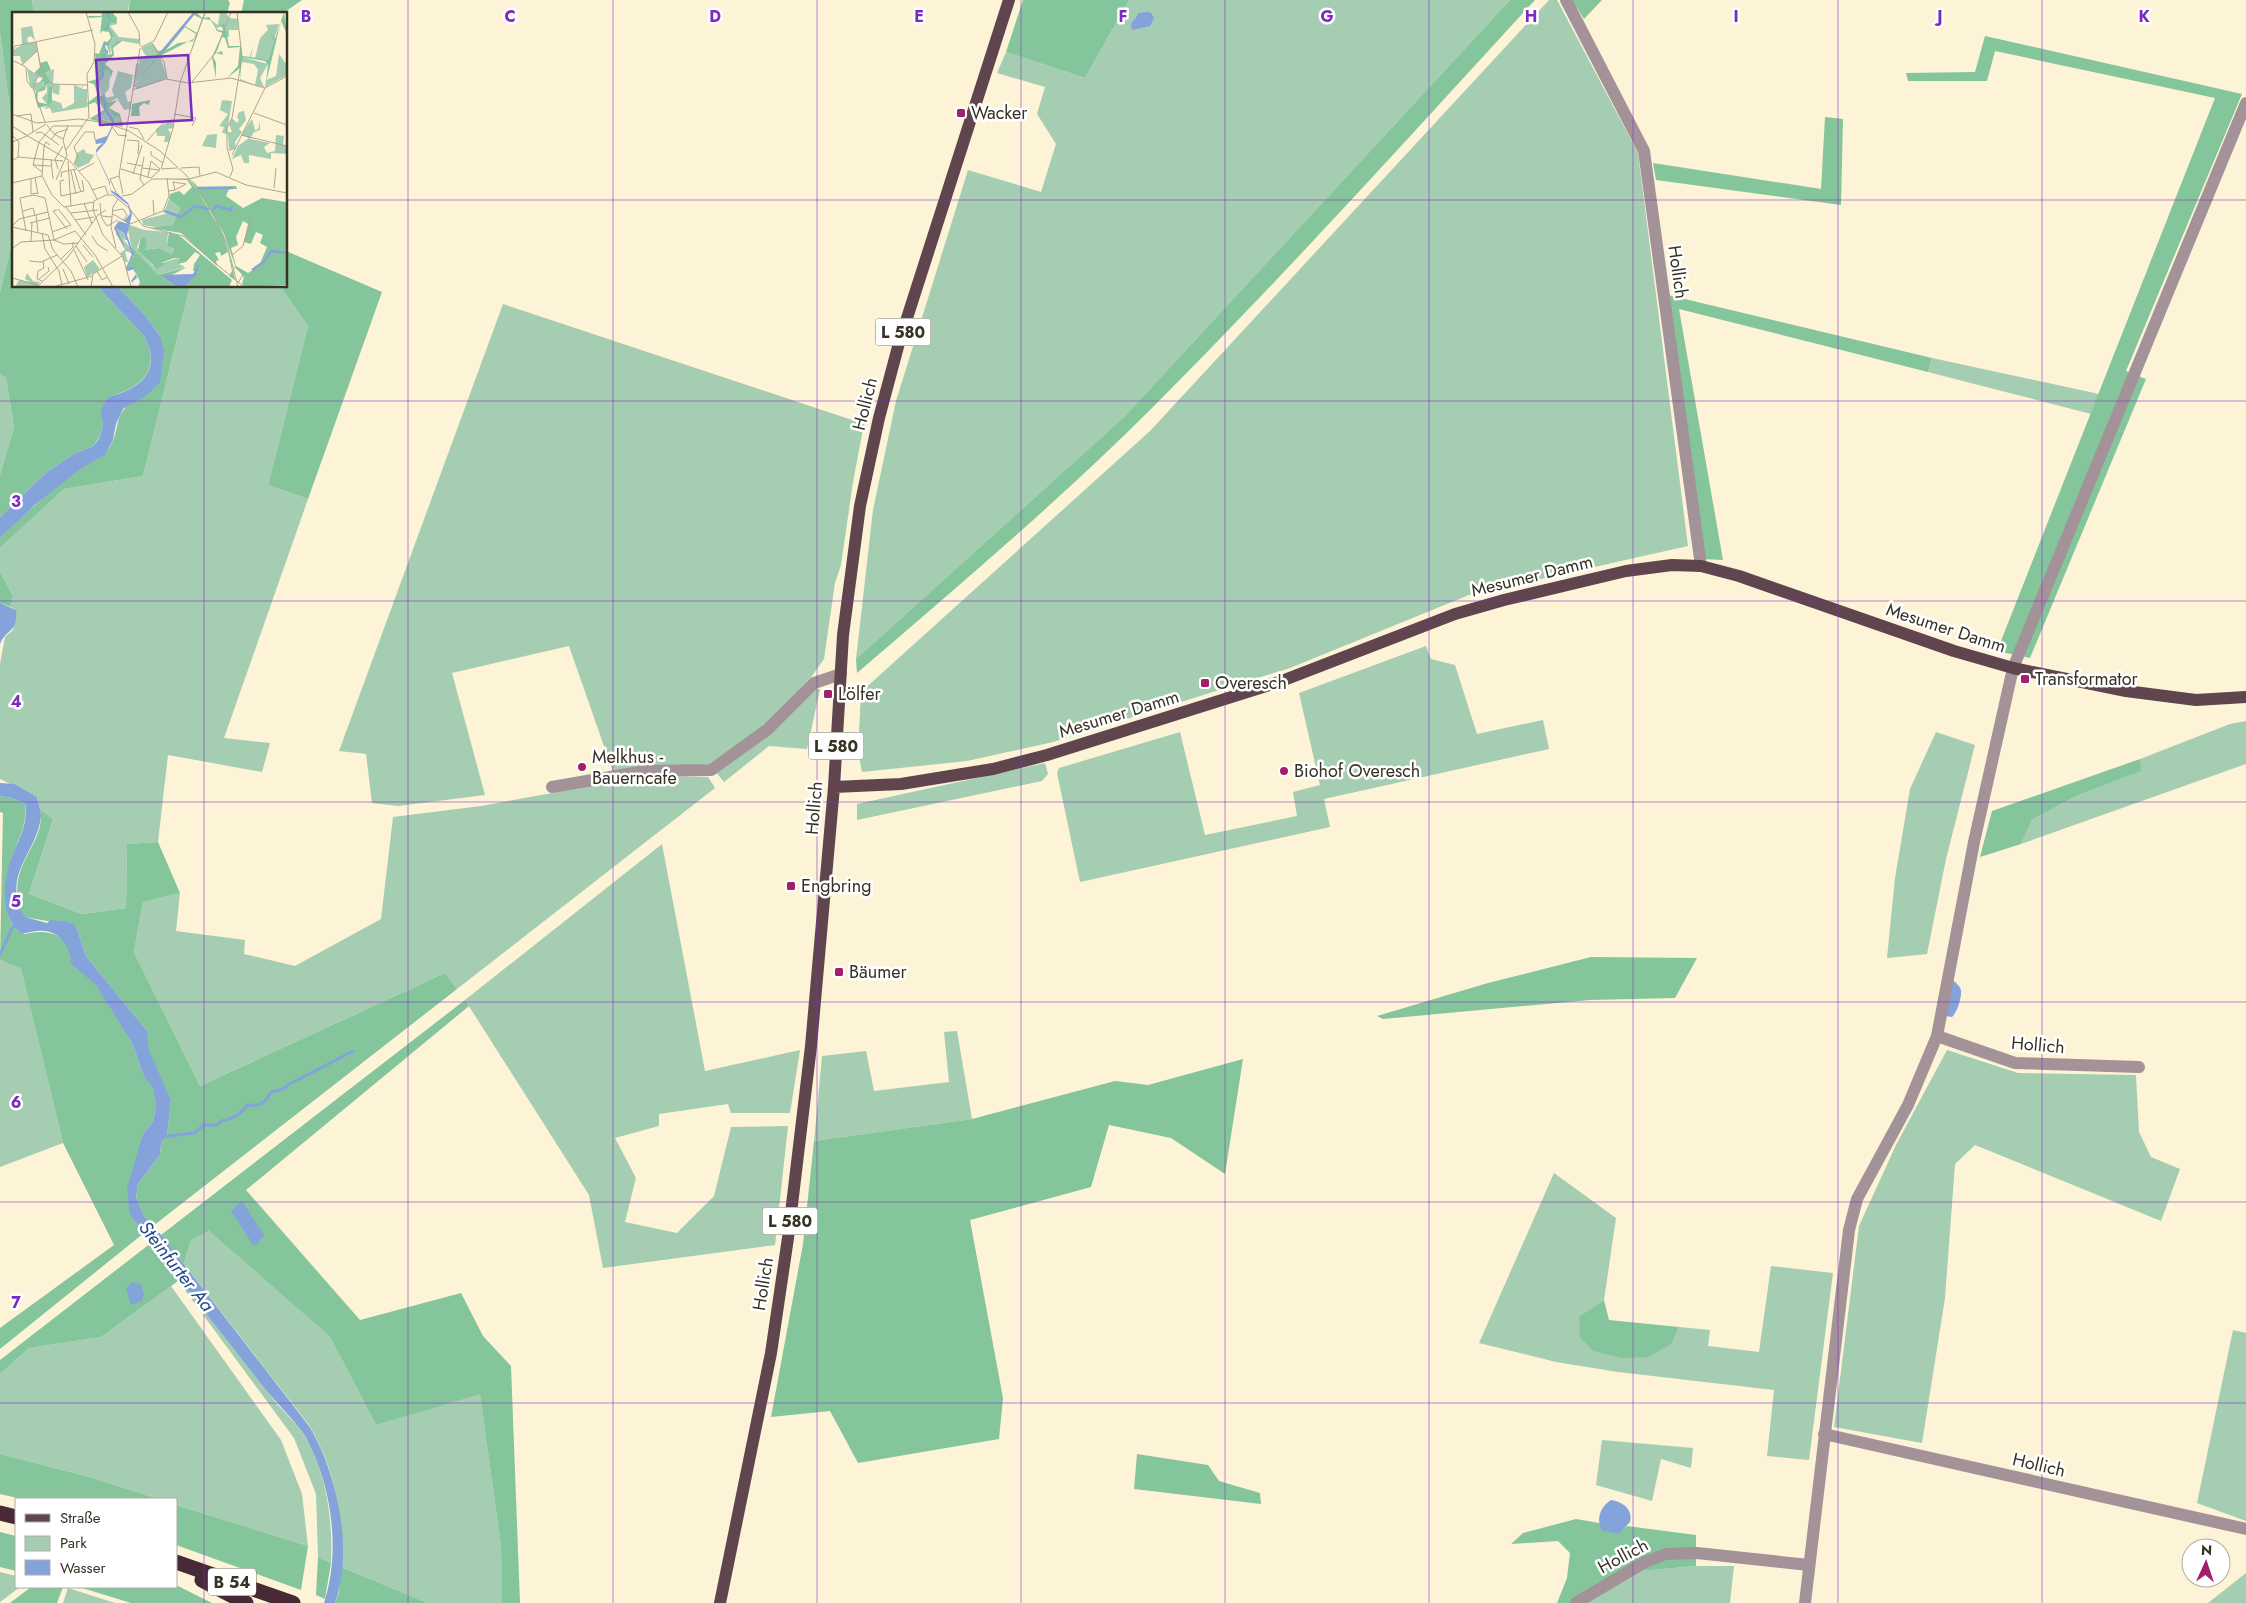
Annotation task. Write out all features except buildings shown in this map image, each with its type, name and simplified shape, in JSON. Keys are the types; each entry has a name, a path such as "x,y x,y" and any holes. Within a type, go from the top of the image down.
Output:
{"highway":[{"path":"0,1513 15,1517"},
{"name":"B 54","path":"178,1563 290,1602"},
{"path":"178,1568 246,1603"}],"main road":[{"name":"Hollich","path":"720,1603 770,1353 788,1238 812,1046 834,787 843,635 857,522 879,418 900,343 1009,0"},
{"name":"Mesumer Damm","path":"834,787 901,784 993,769 1047,755 1279,682 1455,614 1504,600 1650,566 1700,566 1739,576 1954,651 2013,668 2126,691 2196,700 2246,697"}],"street":[{"name":"Hollich","path":"1566,0 1644,151 1700,566"},
{"path":"1805,1603 1849,1230 1857,1199 1908,1105 1937,1036 1976,832 2013,668 2246,103"},
{"path":"552,787 645,771 711,770 767,730 814,683 840,674"},
{"name":"Hollich","path":"1937,1036 2015,1063 2139,1067"},
{"name":"Hollich","path":"1824,1434 2246,1529"},
{"name":"Hollich","path":"1576,1603 1645,1562 1666,1554 1697,1552 1809,1565"}],"green space":[{"path":"0,0 32,0 34,12 12,12 12,123 0,33"},
{"path":"32,0 130,0 127,12 34,12"},
{"path":"130,0 228,0 230,3 228,12 128,12"},
{"path":"244,0 302,0 285,12 241,12"},
{"path":"1023,0 1129,0 1085,78 1006,52"},
{"path":"1129,0 1510,0 1124,417 856,659 873,510 896,401 968,170 1041,192 1056,144 1037,114 1045,87 997,73 1006,52 1085,78"},
{"path":"1510,0 1535,0 1251,307 1153,407 1081,476 970,576 857,673 856,659 1124,417"},
{"path":"1549,0 1557,0 1638,153 1688,546 1469,595 1290,668 1053,742 967,761 862,772 858,752 861,692 1150,431"},
{"path":"1572,0 1602,0 1584,19"},
{"path":"0,33 12,123 12,243 0,292"},
{"path":"1985,36 2242,94 2126,371 2146,379 2030,658 1997,651 2215,98 1995,51 1987,81 1908,81 1906,73 1975,72"},
{"path":"1825,117 1843,119 1841,205 1656,180 1653,163 1821,189"},
{"path":"12,243 12,288 99,288 144,336 151,359 145,377 129,389 108,397 102,410 103,425 99,438 92,447 75,453 47,472 0,517 0,475 14,427 6,378 0,374 0,292"},
{"path":"288,252 382,292 308,499 268,485 308,326 281,288 288,288"},
{"path":"119,288 190,288 143,476 64,489 0,548 0,538 28,511 78,470 107,452 112,443 121,413 126,407 146,396 160,336 145,315"},
{"path":"190,288 281,288 308,326 268,485 308,499 224,738 270,743 262,772 168,755 158,842 127,844 126,908 82,914 29,894 53,819 40,809 37,797 0,779 0,664 5,637 13,630 16,610 11,607 13,596 0,572 0,548 64,489 143,476"},
{"path":"1668,295 1932,358 1928,372 1679,309 1723,560 1701,559"},
{"path":"503,304 864,424 853,482 841,565 835,583 824,659 812,676 764,726 709,764 613,772 569,646 452,673 485,795 398,806 372,803 366,754 339,751"},
{"path":"1932,358 2099,394 2091,414 1928,372"},
{"path":"0,374 6,378 14,427 0,475"},
{"path":"0,572 13,596 11,607 0,603"},
{"path":"1426,646 1431,659 1455,665 1477,734 1543,720 1549,749 1324,799 1330,827 1080,882 1057,773 1059,768 1180,732 1205,835 1297,816 1293,792 1320,785 1299,693"},
{"path":"813,689 820,689 807,749 769,746 724,782 715,771"},
{"path":"2246,721 2246,764 2021,844 2032,820 2076,796 2140,771 2140,759 2230,724"},
{"path":"1936,732 1975,745 1946,859 1927,954 1887,958 1895,878 1910,789"},
{"path":"2140,759 2141,771 2076,796 2032,820 2021,844 1980,857 1992,811"},
{"path":"1045,763 1048,774 1042,781 857,820 857,804"},
{"path":"646,776 708,777 715,788 457,989 445,973 200,1086 134,952 143,902 180,893 176,931 245,940 244,954 295,966 381,919 393,817 481,806"},
{"path":"0,796 25,803 25,820 6,882 6,904 11,922 17,930 25,934 34,932 50,933 63,940 68,946 71,964 96,984 133,1045 143,1075 153,1087 156,1106 153,1121 143,1134 130,1215 144,1233 0,1349 0,1328 114,1245 63,1143 21,968 0,960 3,813 0,812"},
{"path":"40,809 53,819 29,894 82,914 126,908 127,844 158,842 180,893 143,902 134,952 200,1086 445,973 457,989 153,1226 144,1216 136,1199 138,1184 160,1155 161,1144 167,1135 171,1100 147,1048 147,1031 86,956 76,926 24,917 18,900 18,885 26,858 38,834 41,822"},
{"path":"662,844 705,1071 800,1050 790,1113 731,1113 728,1104 659,1114 659,1126 615,1138 636,1178 625,1222 677,1233 714,1196 731,1127 788,1126 775,1245 603,1268 589,1195 465,1000"},
{"path":"1591,957 1697,958 1675,998 1590,1000 1383,1019 1377,1016 1488,983"},
{"path":"0,960 21,967 63,1143 0,1167"},
{"path":"465,1000 469,1006 246,1190 360,1320 461,1293 483,1336 511,1366 520,1603 502,1603 501,1546 480,1394 376,1425 330,1337 209,1231 191,1240 184,1264 161,1235"},
{"path":"957,1031 972,1119 814,1141 822,1056 866,1051 874,1091 949,1082 944,1032"},
{"path":"1947,1050 2018,1073 2136,1075 2139,1132 2151,1157 2180,1169 2161,1221 1975,1145 1955,1164 1945,1298 1922,1443 1834,1427 1859,1226 1896,1145"},
{"path":"1243,1059 1225,1174 1171,1138 1109,1125 1091,1187 970,1220 1003,1398 999,1439 858,1463 830,1411 771,1417 803,1244 814,1141 972,1119 1115,1081 1148,1085"},
{"path":"1554,1173 1616,1218 1604,1300 1579,1318 1672,1343 1679,1327 1710,1330 1708,1346 1759,1352 1771,1266 1833,1273 1809,1460 1767,1456 1774,1390 1618,1372 1556,1362 1479,1343"},
{"path":"209,1231 330,1337 376,1425 480,1393 501,1546 502,1603 428,1603 341,1567 341,1530 336,1493 318,1441 309,1425 184,1264 191,1240"},
{"path":"151,1243 179,1278 178,1281 101,1337 29,1348 0,1374 0,1360"},
{"path":"179,1278 273,1399 298,1427 313,1451 327,1498 331,1531 331,1563 318,1557 316,1494 294,1438 178,1281"},
{"path":"171,1286 281,1440 302,1494 308,1546 178,1506 178,1498 156,1498 86,1476 0,1454 0,1374 29,1348 101,1337"},
{"path":"1604,1300 1609,1320 1679,1327 1672,1343 1649,1357 1623,1358 1593,1351 1580,1337 1579,1317"},
{"path":"2233,1330 2246,1333 2246,1521 2197,1503"},
{"path":"1602,1440 1693,1448 1691,1468 1661,1459 1652,1501 1596,1485"},
{"path":"0,1454 86,1476 156,1498 18,1498 0,1494"},
{"path":"1137,1454 1208,1465 1219,1481 1260,1493 1261,1504 1134,1489"},
{"path":"178,1506 308,1546 301,1590 178,1546"},
{"path":"1576,1519 1599,1523 1618,1534 1627,1526 1696,1535 1696,1566 1640,1571 1585,1603 1557,1603 1567,1578 1570,1553 1558,1541 1511,1544 1523,1533"},
{"path":"0,1532 15,1536 15,1571 0,1567"},
{"path":"318,1557 331,1563 325,1599 316,1595"},
{"path":"1696,1566 1734,1566 1730,1603 1585,1603 1640,1571"},
{"path":"341,1567 428,1603 335,1603 339,1592"},
{"path":"0,1572 15,1576 15,1588 19,1588 0,1602"},
{"path":"2246,1573 2246,1603 2208,1603 2227,1588 2231,1588 2231,1585"},
{"path":"178,1586 212,1603 131,1603 82,1588 178,1588"},
{"path":"30,1588 63,1588 57,1603 10,1603"},
{"path":"68,1588 115,1603 63,1603"}],"water":[{"path":"1139,13 1151,13 1154,18 1150,26 1132,30 1131,24"},
{"path":"99,288 119,288 145,315 160,336 164,351 160,382 146,396 123,409 116,424 113,440 106,454 79,470 35,505 0,538 0,517 47,472 75,453 92,447 99,439 103,425 101,410 108,397 130,389 145,377 151,359 144,336"},
{"path":"0,603 16,610 16,617 14,627 0,644"},
{"name":"Steinfurter Aa","path":"0,783 14,784 37,797 41,811 38,830 22,865 16,889 18,902 25,917 47,923 51,920 68,922 76,926 86,956 147,1031 148,1048 171,1100 167,1135 161,1144 160,1155 138,1184 136,1198 144,1216 163,1237 309,1426 328,1465 335,1488 343,1536 343,1560 335,1603 324,1603 329,1583 333,1541 328,1498 315,1457 306,1438 262,1385 130,1215 127,1188 143,1134 153,1121 156,1106 153,1088 143,1075 133,1045 96,985 71,964 69,951 62,940 52,933 45,931 21,933 9,919 5,900 6,880 10,862 22,833 26,811 25,803 0,796"},
{"path":"1953,980 1960,987 1961,993 1957,1009 1952,1017 1946,1016"},
{"path":"242,1201 264,1235 256,1245 253,1245 231,1211"},
{"path":"132,1282 141,1285 144,1294 142,1301 131,1305 126,1289"},
{"path":"1611,1500 1623,1504 1631,1517 1630,1522 1619,1534 1603,1531 1599,1523 1600,1514 1604,1506"}],"waterway":[{"path":"0,955 12,928 15,926"},
{"path":"162,1137 194,1133 204,1125 217,1125 221,1121 236,1116 247,1105 262,1103 271,1092 283,1089 353,1051"}],"place":[{"name":"Wacker","path":"961,113"},
{"name":"Transformator","path":"2025,679"},
{"name":"Overesch","path":"1205,683"},
{"name":"Lölfer","path":"828,694"},
{"name":"Melkhus - Bauerncafe","path":"582,767"},
{"name":"Biohof Overesch","path":"1284,771"},
{"name":"Engbring","path":"791,886"},
{"name":"Bäumer","path":"839,972"}]}
